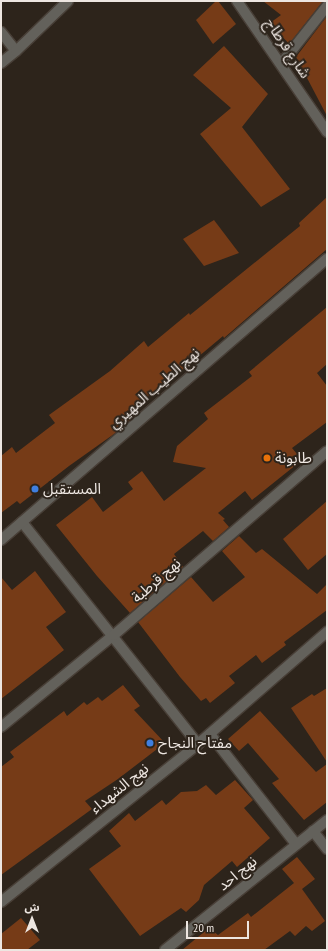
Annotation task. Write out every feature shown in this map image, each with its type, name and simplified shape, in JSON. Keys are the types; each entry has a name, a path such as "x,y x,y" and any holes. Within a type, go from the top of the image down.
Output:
{"street":[{"path":"1,63 68,1"},
{"name":"شارع قرطاج","path":"237,1 327,132"},
{"path":"281,64 327,6"},
{"path":"1,32 16,50"},
{"name":"نهج الطيب المهيري","path":"1,540 327,259"},
{"name":"نهج قرطبة","path":"1,727 114,635 327,451"},
{"path":"22,522 114,635 198,744"},
{"name":"نهج الشهداء","path":"1,902 198,744 327,632"},
{"path":"210,734 296,844"},
{"name":"نهج احد","path":"165,950 327,820"},
{"path":"313,832 327,849"}],"building":[{"path":"216,1 218,1 236,24 213,44 196,20"},
{"path":"263,1 323,1 289,44 270,23 281,15"},
{"path":"327,16 327,116 296,57"},
{"path":"224,46 268,94 242,127 290,189 261,207 200,134 231,108 193,75"},
{"path":"327,197 327,249 224,338 223,336 167,383 135,406 139,412 114,434 69,466 20,504 17,501 1,513 1,456 12,447 16,453 55,423 49,415 110,371 144,341 148,347 189,313 190,315 300,226 299,223"},
{"path":"214,220 239,253 204,266 183,239"},
{"path":"327,307 327,364 317,373 327,386 327,422 292,448 302,460 252,500 245,491 218,513 225,519 223,520 229,527 213,541 203,531 174,554 183,567 130,613 97,576 56,525 92,497 103,512 133,489 128,482 142,471 164,501 206,468 173,462 177,446 208,419 204,413 252,376 249,372"},
{"path":"327,501 327,554 308,570 283,539"},
{"path":"239,536 256,553 262,549 317,594 327,584 327,610 284,642 286,645 262,663 256,655 229,676 235,683 210,703 206,698 201,701 180,677 138,622 191,577 213,602 245,577 222,551"},
{"path":"35,571 66,612 46,627 64,650 1,699 1,577 12,590"},
{"path":"123,685 140,706 134,710 165,743 118,779 85,801 92,809 1,875 1,767 14,757 10,752 64,711 67,716 84,702 87,705 98,697 102,701"},
{"path":"327,688 327,762 291,708 312,694 314,696"},
{"path":"260,711 316,772 327,764 327,802 304,820 272,783 279,779 248,743 239,751 228,739"},
{"path":"235,780 253,800 244,808 270,838 237,867 232,861 204,885 199,900 186,912 181,908 140,936 89,869 121,846 109,831 129,813 135,821 162,800 166,805 181,792 197,791 206,785 216,795"},
{"path":"297,857 315,879 302,889 325,921 312,931 306,926 295,936 290,931 264,950 182,950 209,928 218,935 248,913 251,917 294,883 282,869"},
{"path":"21,918 40,940 27,950 1,950 1,934"}],"place":[{"name":"طابونة","path":"267,458"},
{"name":"المستقبل","path":"35,489"},
{"name":"مفتاح النجاح","path":"150,743"}]}
